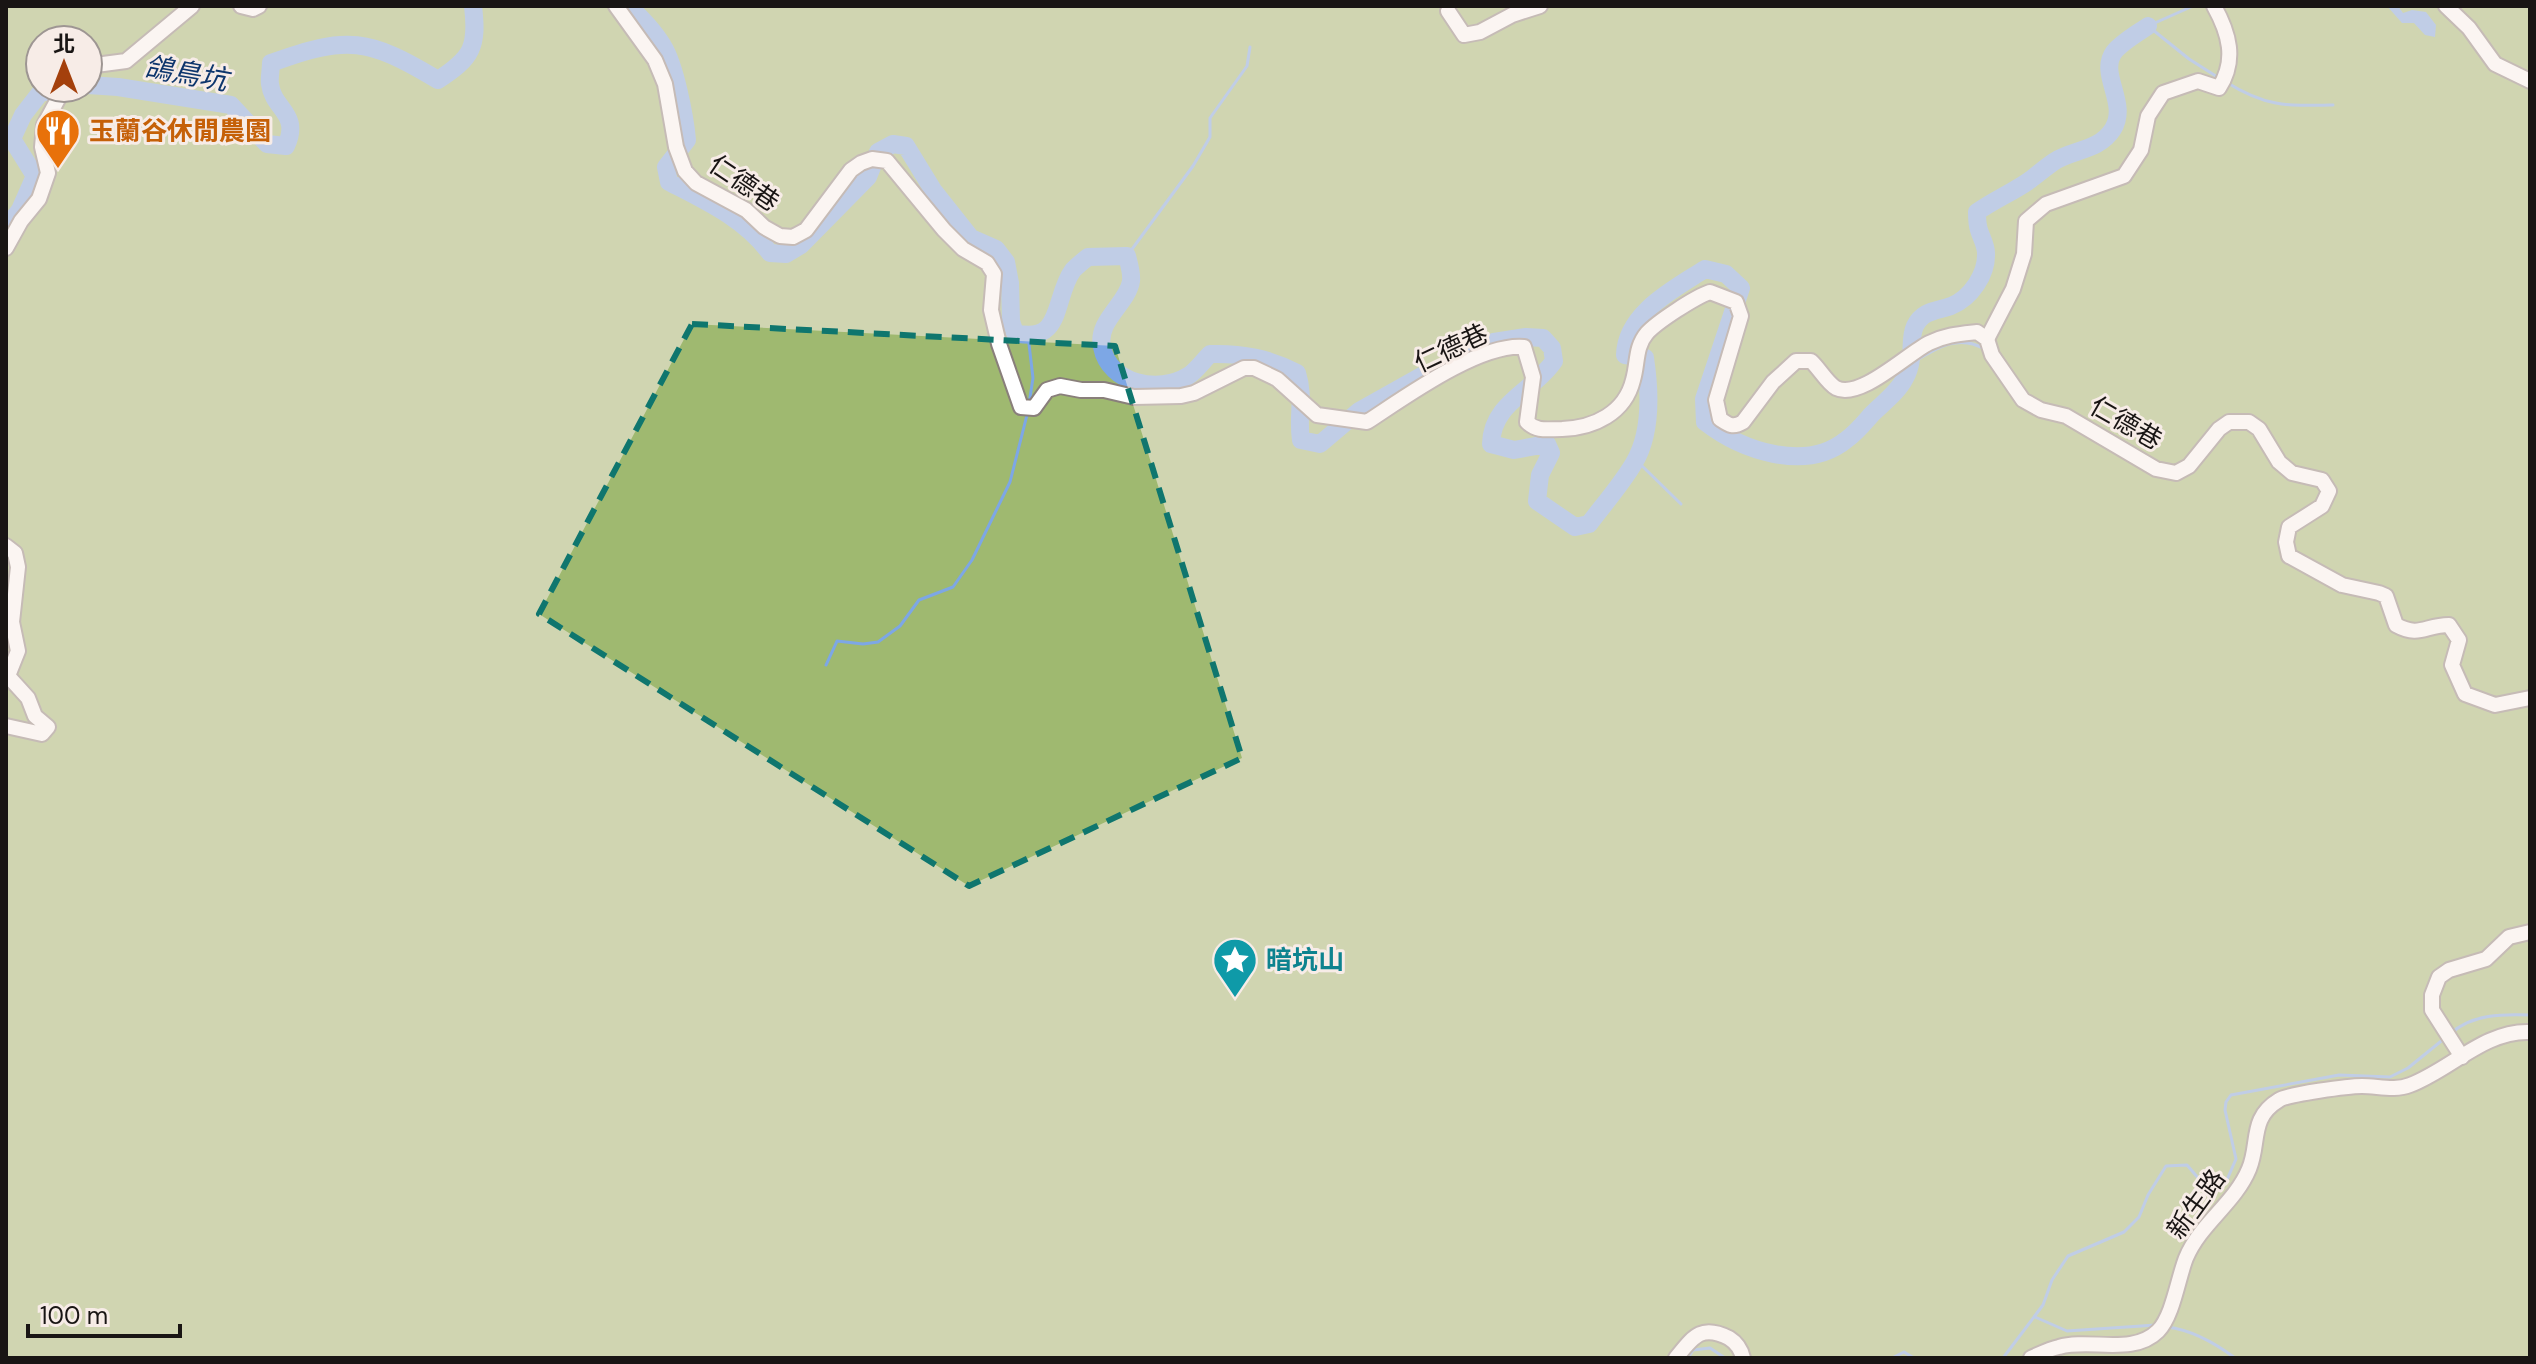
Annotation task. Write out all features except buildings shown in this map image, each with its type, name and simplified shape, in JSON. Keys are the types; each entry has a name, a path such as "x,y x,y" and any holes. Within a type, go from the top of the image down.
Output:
{"street":[{"path":"104,64 126,61 192,6"},
{"path":"241,6 253,9 259,6"},
{"name":"仁德巷","path":"616,6 655,60 665,84 680,163 696,183 746,210 764,227 780,236 793,237 806,230 851,170 861,163 880,160 963,249 987,263 994,274 991,310 999,344 1021,407 1034,408 1047,390 1060,386 1104,390 1134,397 1181,396 1194,393 1244,368 1254,368 1277,379 1317,415 1367,422 1477,357 1514,346 1524,347 1533,381 1527,422 1537,429 1580,428 1617,411 1633,382 1638,347 1648,332 1700,295 1710,292 1736,302 1741,316 1716,400 1720,419 1730,426 1736,426 1743,422 1773,382 1796,361 1811,361 1833,386 1850,390 1863,386 1920,348 1948,335 1977,332 1987,339 1992,355 2023,400 2041,410 2066,416 2156,469 2176,473 2189,466 2219,429 2229,422 2249,422 2259,429 2279,462 2292,473 2322,480 2329,491 2322,506 2289,527 2286,542 2289,556 2342,585 2386,596 2396,625 2402,629 2416,633 2449,625 2459,640 2452,665 2465,694 2495,705 2530,698"},
{"path":"1448,11 1464,35 1480,32 1512,15 1540,6"},
{"path":"1987,339 2013,289 2024,254 2026,221 2046,204 2124,176 2141,150 2148,116 2163,93 2198,81 2219,88 2228,74 2230,59 2225,26 2214,6"},
{"path":"2446,6 2469,28 2495,64 2530,81"},
{"path":"6,248 21,221 39,199 48,173 42,147 44,125 55,104"},
{"path":"6,546 15,553 18,567 12,622 18,651 8,676 28,698 35,716 48,727 42,734 6,726"},
{"path":"2462,1057 2432,1010 2432,995 2439,977 2449,970 2486,959 2509,937 2530,932"},
{"name":"新生路","path":"2031,1358 2060,1346 2139,1343 2162,1325 2186,1256 2200,1232 2226,1204 2249,1169 2259,1119 2281,1098 2360,1086 2409,1086 2498,1037 2516,1031 2530,1032"},
{"path":"1676,1358 1691,1339 1705,1332 1716,1332 1736,1342 1743,1358"}],"highlighted area":[{"path":"692,324 1115,346 1242,758 969,886 539,614"}],"green space":[{"path":"6,6 2530,6 2530,1358 6,1358"}],"water":[{"path":"2387,6 2398,6 2403,13 2412,10 2426,12 2436,25 2435,37 2425,35 2414,23 2402,23"}],"waterway":[{"name":"鴿鳥坑","path":"104,86 231,105 267,144 286,146 290,126 272,93 271,63 320,48 357,45 393,56 438,80 459,65 470,50 474,32 473,6"},
{"path":"629,6 663,46 679,92 687,140 666,167 669,182 737,221 770,253 786,254 801,245 868,177 878,152 893,144 906,146 933,190 971,238 996,249 1006,262 1011,321 1015,333 1031,335 1042,332 1050,325 1073,270 1088,257 1127,256 1131,275 1129,289 1108,320 1101,338 1107,360 1114,370 1137,382 1163,384 1188,376 1210,354 1233,354 1265,360 1297,373 1301,440 1320,444 1359,411 1425,374 1441,370 1494,342 1543,338 1552,348 1554,361 1506,407 1493,430 1491,444 1514,450 1547,444 1551,453 1540,475 1537,501 1575,527 1589,524 1624,479 1640,451 1648,412 1645,358 1625,355 1627,340 1634,327 1654,304 1705,269 1726,274 1741,288 1704,399 1705,422 1736,441 1774,454 1812,455 1830,450 1853,434 1902,383 1910,364 1913,332 1918,321 1926,314 1958,302 1976,284 1986,261 1977,212 2062,157 2101,142 2113,129 2118,109 2109,70 2110,61 2121,45 2148,26"},
{"path":"2148,26 2193,6"},
{"path":"2148,26 2219,78"},
{"path":"1127,256 1193,166 1210,137 1210,118 1247,66 1250,47"},
{"path":"2226,82 2265,101 2333,105"},
{"name":"鴿鳥坑","path":"6,228 20,210 35,176 12,139 32,104"},
{"path":"1028,336 1033,378 1029,404"},
{"path":"1912,363 1938,348 1956,343 1965,342 1984,349"},
{"path":"1988,360 1996,373"},
{"path":"826,665 837,641 878,642 900,626 919,600 953,587 972,560 1010,482 1028,411"},
{"path":"1636,460 1681,504"},
{"path":"2451,1033 2478,1019 2498,1015 2530,1015"},
{"path":"2003,1358 2043,1305 2052,1280 2068,1256 2124,1232 2139,1217 2166,1166 2187,1165 2205,1186 2216,1187 2226,1182 2236,1159 2225,1110 2231,1095 2339,1075 2390,1077 2408,1068 2445,1038"},
{"path":"2035,1317 2067,1331 2156,1325"},
{"path":"2167,1327 2203,1338 2235,1358"},
{"path":"1688,1358 1693,1350 1710,1348 1725,1358"},
{"path":"1892,1358 1904,1352 1914,1358"}],"place":[{"name":"玉蘭谷休閒農園","path":"58,170"},
{"name":"暗坑山","path":"1235,999"}]}
